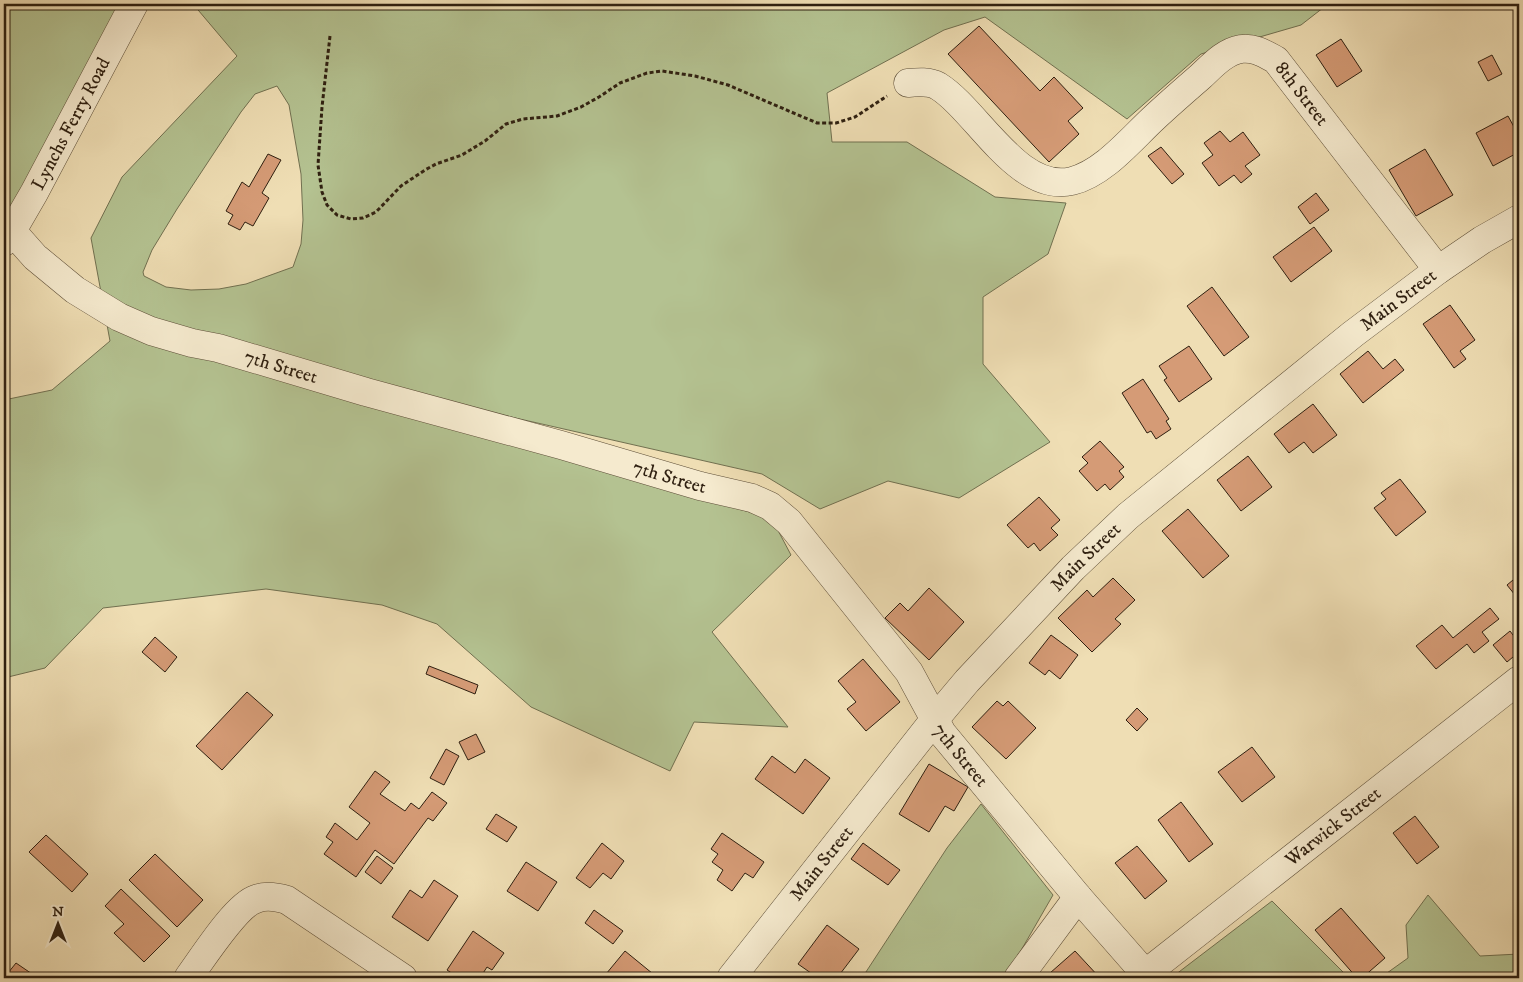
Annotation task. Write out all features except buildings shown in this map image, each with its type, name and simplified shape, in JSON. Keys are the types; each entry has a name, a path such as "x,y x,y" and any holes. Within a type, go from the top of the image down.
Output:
{"street":[{"name":"Lynchs Ferry Road","path":"8,236 34,193 134,4"},
{"name":"8th Street","path":"908,83 923,82 937,86 963,107 984,133 1009,157 1037,177 1055,182 1070,182 1088,176 1110,160 1156,116 1224,56 1241,49 1260,51 1276,60 1438,270"},
{"name":"Main Street","path":"731,978 935,719 967,681 1073,568 1128,516 1353,334 1438,270 1482,240 1519,219"},
{"name":"7th Street","path":"8,236 75,290 119,317 151,331 192,343 218,348 366,392 561,445 700,486 752,498 770,506 789,522 909,672 942,733 1078,897 1147,976"},
{"name":"Warwick Street","path":"1147,976 1519,680"},
{"path":"188,978 245,904 256,898 272,896 287,900 403,978"},
{"path":"1018,978 1078,897"}],"path":[{"path":"330,36 318,165 322,192 327,205 337,215 351,219 363,218 376,212 401,186 436,164 462,155 485,141 506,124 523,119 557,116 581,107 620,82 647,73 662,71 695,76 728,85 817,123 836,123 855,117 908,83"}],"green space":[{"path":"4,4 122,4 4,223"},
{"path":"193,4 1328,4 1301,25 1201,54 1127,119 985,17 944,30 827,93 832,142 907,142 995,197 1066,203 1048,254 983,297 983,364 1050,442 959,498 888,481 820,509 762,474 467,407 644,479 772,519 791,555 712,632 788,727 694,722 670,771 531,707 437,624 382,605 266,589 103,608 45,668 4,678 4,400 52,390 110,341 91,238 122,177 237,56","holes":["277,86 289,105 301,174 303,220 301,244 293,267 246,284 219,289 191,290 166,287 144,276 143,272 152,250 177,209 255,94"]},
{"path":"981,804 1053,895 1008,973 1003,978 862,978 947,848"},
{"path":"1428,895 1480,956 1519,954 1519,978 1380,978 1408,958 1406,925"},
{"path":"1272,901 1349,978 1171,978"}]}
